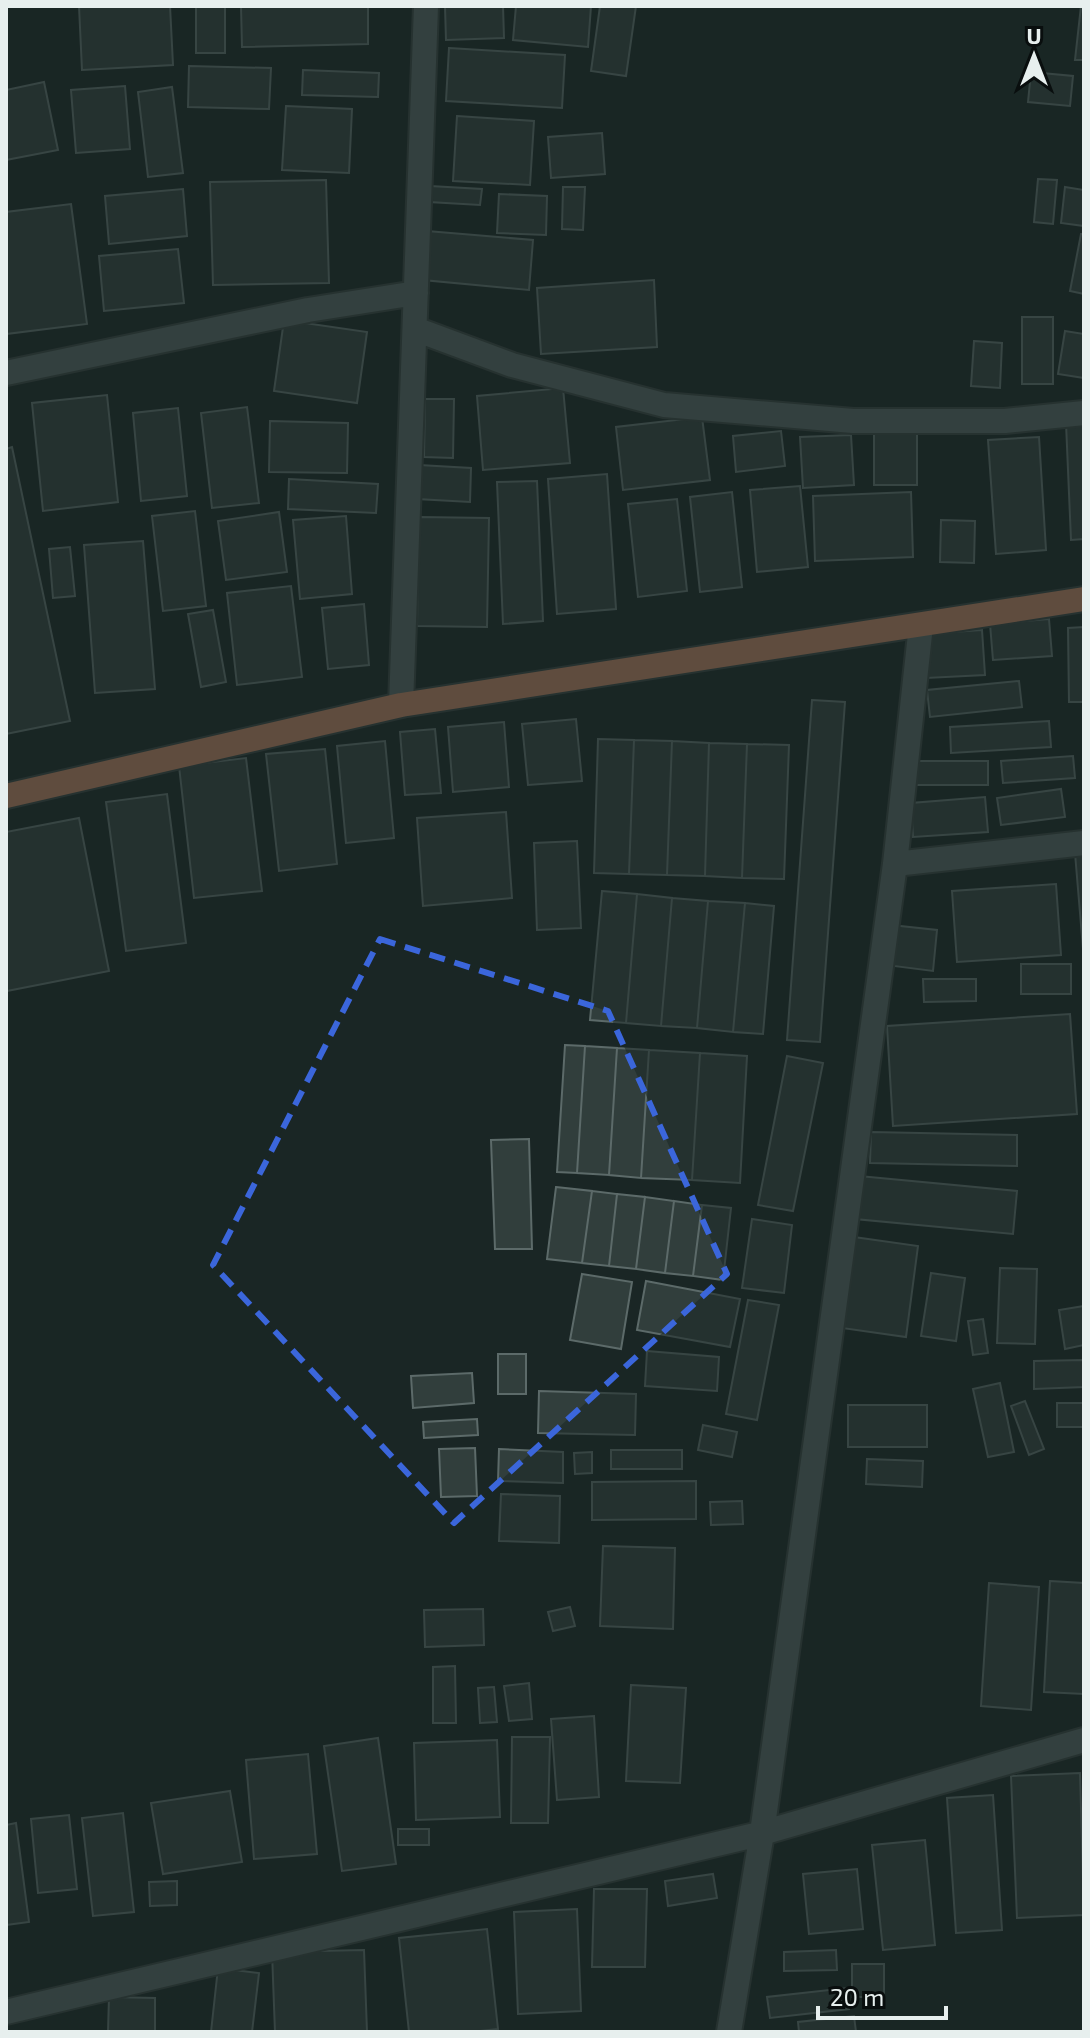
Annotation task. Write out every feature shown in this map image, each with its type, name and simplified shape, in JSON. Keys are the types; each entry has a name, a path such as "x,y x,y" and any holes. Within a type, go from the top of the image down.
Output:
{"main road":[{"path":"6,796 401,705 1084,599"}],"street":[{"path":"401,705 426,6"},
{"path":"6,373 308,310 416,293"},
{"path":"415,329 512,365 664,405 853,421 1005,421 1084,413"},
{"path":"729,2032 762,1833 895,864 921,625"},
{"path":"895,864 1084,843"},
{"path":"6,2012 762,1833 1084,1740"}],"highlighted area":[{"path":"380,939 608,1011 727,1274 454,1523 213,1265"}],"building":[{"path":"79,6 170,6 173,65 82,70"},
{"path":"196,6 225,6 225,53 196,53"},
{"path":"241,6 368,6 368,44 242,47"},
{"path":"445,6 503,6 504,38 446,40"},
{"path":"516,6 591,6 588,47 513,40"},
{"path":"600,6 636,6 626,76 591,71"},
{"path":"1081,6 1084,6 1084,60 1075,60"},
{"path":"449,48 565,55 562,108 446,101"},
{"path":"189,66 271,68 269,109 188,107"},
{"path":"303,70 379,73 378,97 302,95"},
{"path":"1031,72 1073,76 1070,106 1028,102"},
{"path":"44,82 58,150 6,160 6,90"},
{"path":"125,86 130,149 76,153 71,90"},
{"path":"172,87 183,173 148,177 138,92"},
{"path":"286,106 352,109 349,173 282,170"},
{"path":"457,116 534,121 530,185 453,181"},
{"path":"602,133 605,174 551,178 548,137"},
{"path":"1038,179 1057,180 1053,224 1034,222"},
{"path":"326,180 329,283 213,285 210,182"},
{"path":"430,186 482,189 480,205 429,202"},
{"path":"563,187 585,187 583,230 562,229"},
{"path":"1065,187 1084,190 1084,226 1061,223"},
{"path":"183,189 187,236 109,244 105,196"},
{"path":"499,194 547,196 546,235 497,233"},
{"path":"71,204 87,324 6,334 6,212"},
{"path":"427,231 533,240 529,290 423,280"},
{"path":"1081,234 1084,234 1084,294 1070,291"},
{"path":"178,249 184,303 104,311 99,256"},
{"path":"654,280 657,347 541,354 537,288"},
{"path":"1022,317 1053,317 1053,384 1022,384"},
{"path":"284,320 367,332 357,403 274,391"},
{"path":"1065,331 1084,334 1084,378 1058,374"},
{"path":"974,341 1002,343 1000,388 971,386"},
{"path":"563,388 570,463 483,470 477,396"},
{"path":"107,395 118,502 43,511 32,403"},
{"path":"425,399 454,399 453,458 424,457"},
{"path":"247,407 259,503 212,508 201,413"},
{"path":"178,408 187,496 141,501 133,413"},
{"path":"702,417 710,480 623,490 616,427"},
{"path":"270,421 348,423 347,473 269,472"},
{"path":"1084,422 1084,539 1071,540 1066,423"},
{"path":"781,431 785,466 736,472 733,436"},
{"path":"874,433 917,433 917,485 874,485"},
{"path":"851,435 854,485 803,488 800,437"},
{"path":"1039,437 1046,550 996,554 988,440"},
{"path":"12,447 70,721 6,734 6,449"},
{"path":"419,465 471,468 470,502 417,499"},
{"path":"607,474 616,609 557,614 548,479"},
{"path":"289,479 378,484 376,513 288,509"},
{"path":"537,481 543,621 503,624 497,482"},
{"path":"800,486 808,567 757,572 750,490"},
{"path":"732,492 742,587 700,592 690,497"},
{"path":"911,492 913,557 815,561 813,496"},
{"path":"677,499 687,591 638,597 628,504"},
{"path":"195,511 206,606 163,611 152,516"},
{"path":"279,512 287,572 226,580 218,521"},
{"path":"346,516 352,594 300,599 293,520"},
{"path":"419,517 489,518 487,627 417,626"},
{"path":"941,520 975,521 974,563 940,562"},
{"path":"143,541 155,689 95,693 84,545"},
{"path":"70,547 75,596 53,598 49,549"},
{"path":"291,586 302,677 237,685 227,593"},
{"path":"364,604 369,665 328,669 322,608"},
{"path":"213,610 226,682 201,687 188,614"},
{"path":"1049,619 1052,656 993,660 990,624"},
{"path":"1084,627 1084,702 1069,702 1068,628"},
{"path":"982,630 985,675 926,678 922,634"},
{"path":"1019,681 1022,707 930,717 927,690"},
{"path":"812,700 845,702 820,1042 787,1040"},
{"path":"576,719 582,781 528,785 522,724"},
{"path":"1049,721 1051,747 951,753 950,727"},
{"path":"504,722 509,787 453,792 448,727"},
{"path":"435,729 441,793 405,795 400,732"},
{"path":"598,739 634,740 629,874 594,873"},
{"path":"634,740 672,741 667,875 629,874"},
{"path":"385,741 394,838 346,843 337,746"},
{"path":"672,741 709,743 705,876 667,875"},
{"path":"709,743 747,744 742,878 705,876"},
{"path":"747,744 789,745 784,879 742,878"},
{"path":"325,749 337,864 279,871 266,754"},
{"path":"1073,756 1075,778 1003,783 1001,761"},
{"path":"246,758 262,891 194,898 179,766"},
{"path":"915,761 988,761 988,785 915,785"},
{"path":"1061,789 1065,817 1001,825 997,798"},
{"path":"167,794 186,943 126,951 106,802"},
{"path":"985,797 988,832 913,837 911,803"},
{"path":"506,812 512,898 423,906 417,818"},
{"path":"79,818 109,971 7,991 6,832"},
{"path":"577,841 581,928 537,930 534,843"},
{"path":"1084,852 1084,961 1075,853"},
{"path":"1056,884 1061,955 957,962 952,891"},
{"path":"602,891 637,894 626,1023 590,1020"},
{"path":"637,894 672,898 661,1026 626,1023"},
{"path":"672,898 708,901 697,1028 661,1026"},
{"path":"708,901 745,903 733,1032 697,1028"},
{"path":"745,903 774,906 763,1034 733,1032"},
{"path":"891,925 937,930 933,971 886,965"},
{"path":"1021,964 1071,964 1071,994 1021,994"},
{"path":"923,979 976,979 976,1001 924,1002"},
{"path":"1070,1014 1077,1114 893,1126 887,1026"},
{"path":"565,1045 585,1046 577,1173 557,1172"},
{"path":"585,1046 617,1048 609,1175 577,1173"},
{"path":"617,1048 649,1050 641,1178 609,1175"},
{"path":"649,1050 700,1053 692,1180 641,1178"},
{"path":"700,1053 747,1056 740,1183 692,1180"},
{"path":"787,1056 823,1063 793,1211 758,1205"},
{"path":"871,1132 1017,1135 1017,1166 870,1163"},
{"path":"529,1139 532,1249 495,1249 491,1140"},
{"path":"859,1176 1017,1191 1013,1234 855,1219"},
{"path":"556,1187 592,1191 582,1263 547,1259"},
{"path":"592,1191 617,1194 609,1266 582,1263"},
{"path":"617,1194 645,1197 636,1269 609,1266"},
{"path":"645,1197 674,1201 665,1273 636,1269"},
{"path":"674,1201 702,1205 693,1276 665,1273"},
{"path":"702,1205 731,1208 723,1280 693,1276"},
{"path":"752,1219 792,1225 784,1293 742,1288"},
{"path":"854,1237 918,1246 906,1337 842,1328"},
{"path":"1000,1268 1037,1269 1035,1344 997,1343"},
{"path":"931,1273 965,1278 956,1341 921,1336"},
{"path":"582,1274 632,1282 621,1349 570,1340"},
{"path":"646,1281 740,1299 730,1347 637,1330"},
{"path":"748,1300 779,1305 757,1420 726,1414"},
{"path":"1084,1306 1084,1345 1065,1349 1059,1310"},
{"path":"983,1319 988,1353 973,1355 968,1321"},
{"path":"647,1351 719,1357 717,1391 645,1386"},
{"path":"498,1354 526,1354 526,1394 498,1394"},
{"path":"1084,1360 1084,1387 1034,1389 1034,1361"},
{"path":"472,1373 474,1403 413,1408 411,1376"},
{"path":"1000,1383 1014,1452 988,1457 973,1389"},
{"path":"539,1391 636,1394 635,1435 538,1433"},
{"path":"1025,1401 1044,1449 1029,1455 1011,1406"},
{"path":"1057,1403 1084,1403 1084,1427 1057,1427"},
{"path":"848,1405 927,1405 927,1447 848,1447"},
{"path":"477,1419 478,1435 424,1438 423,1422"},
{"path":"703,1425 737,1432 732,1457 698,1450"},
{"path":"475,1448 477,1496 441,1497 439,1449"},
{"path":"499,1449 563,1452 563,1483 498,1481"},
{"path":"611,1450 682,1450 682,1469 611,1469"},
{"path":"592,1452 592,1473 575,1474 574,1453"},
{"path":"867,1459 923,1461 922,1487 866,1484"},
{"path":"696,1481 696,1519 592,1520 592,1482"},
{"path":"501,1494 560,1496 559,1543 499,1541"},
{"path":"742,1501 743,1524 711,1525 710,1502"},
{"path":"603,1546 675,1548 673,1629 600,1626"},
{"path":"1050,1581 1084,1583 1084,1694 1044,1692"},
{"path":"989,1583 1039,1587 1031,1710 981,1706"},
{"path":"570,1607 575,1626 553,1631 548,1612"},
{"path":"483,1609 484,1645 425,1647 424,1610"},
{"path":"455,1666 456,1723 433,1723 433,1667"},
{"path":"529,1683 532,1719 509,1721 504,1686"},
{"path":"631,1685 686,1688 680,1783 626,1781"},
{"path":"494,1687 497,1722 480,1723 478,1688"},
{"path":"594,1716 599,1797 557,1800 551,1719"},
{"path":"512,1737 550,1737 548,1823 511,1823"},
{"path":"378,1738 396,1864 342,1871 324,1746"},
{"path":"497,1740 500,1817 416,1820 414,1743"},
{"path":"308,1754 317,1854 254,1859 246,1760"},
{"path":"1080,1773 1084,1915 1017,1918 1011,1776"},
{"path":"230,1791 242,1862 163,1874 151,1803"},
{"path":"993,1795 1002,1930 956,1933 947,1798"},
{"path":"123,1813 134,1912 93,1916 82,1818"},
{"path":"69,1815 77,1889 38,1893 31,1819"},
{"path":"16,1823 29,1922 6,1925 6,1825"},
{"path":"398,1829 429,1829 429,1845 398,1845"},
{"path":"925,1840 935,1945 883,1950 872,1845"},
{"path":"857,1869 863,1929 809,1934 803,1874"},
{"path":"713,1874 717,1898 668,1906 665,1881"},
{"path":"177,1881 177,1905 150,1906 149,1882"},
{"path":"594,1889 647,1889 645,1967 592,1967"},
{"path":"577,1909 581,2011 518,2014 514,1912"},
{"path":"487,1929 498,2029 409,2032 399,1938"},
{"path":"364,1950 367,2032 275,2032 272,1952"},
{"path":"836,1950 837,1970 784,1971 784,1952"},
{"path":"852,1964 884,1964 884,1997 852,1997"},
{"path":"218,1968 259,1973 252,2032 211,2032"},
{"path":"847,1988 849,2009 770,2018 767,1997"},
{"path":"109,1997 155,1998 155,2032 108,2032"},
{"path":"854,2016 856,2032 799,2032 798,2022"}]}
